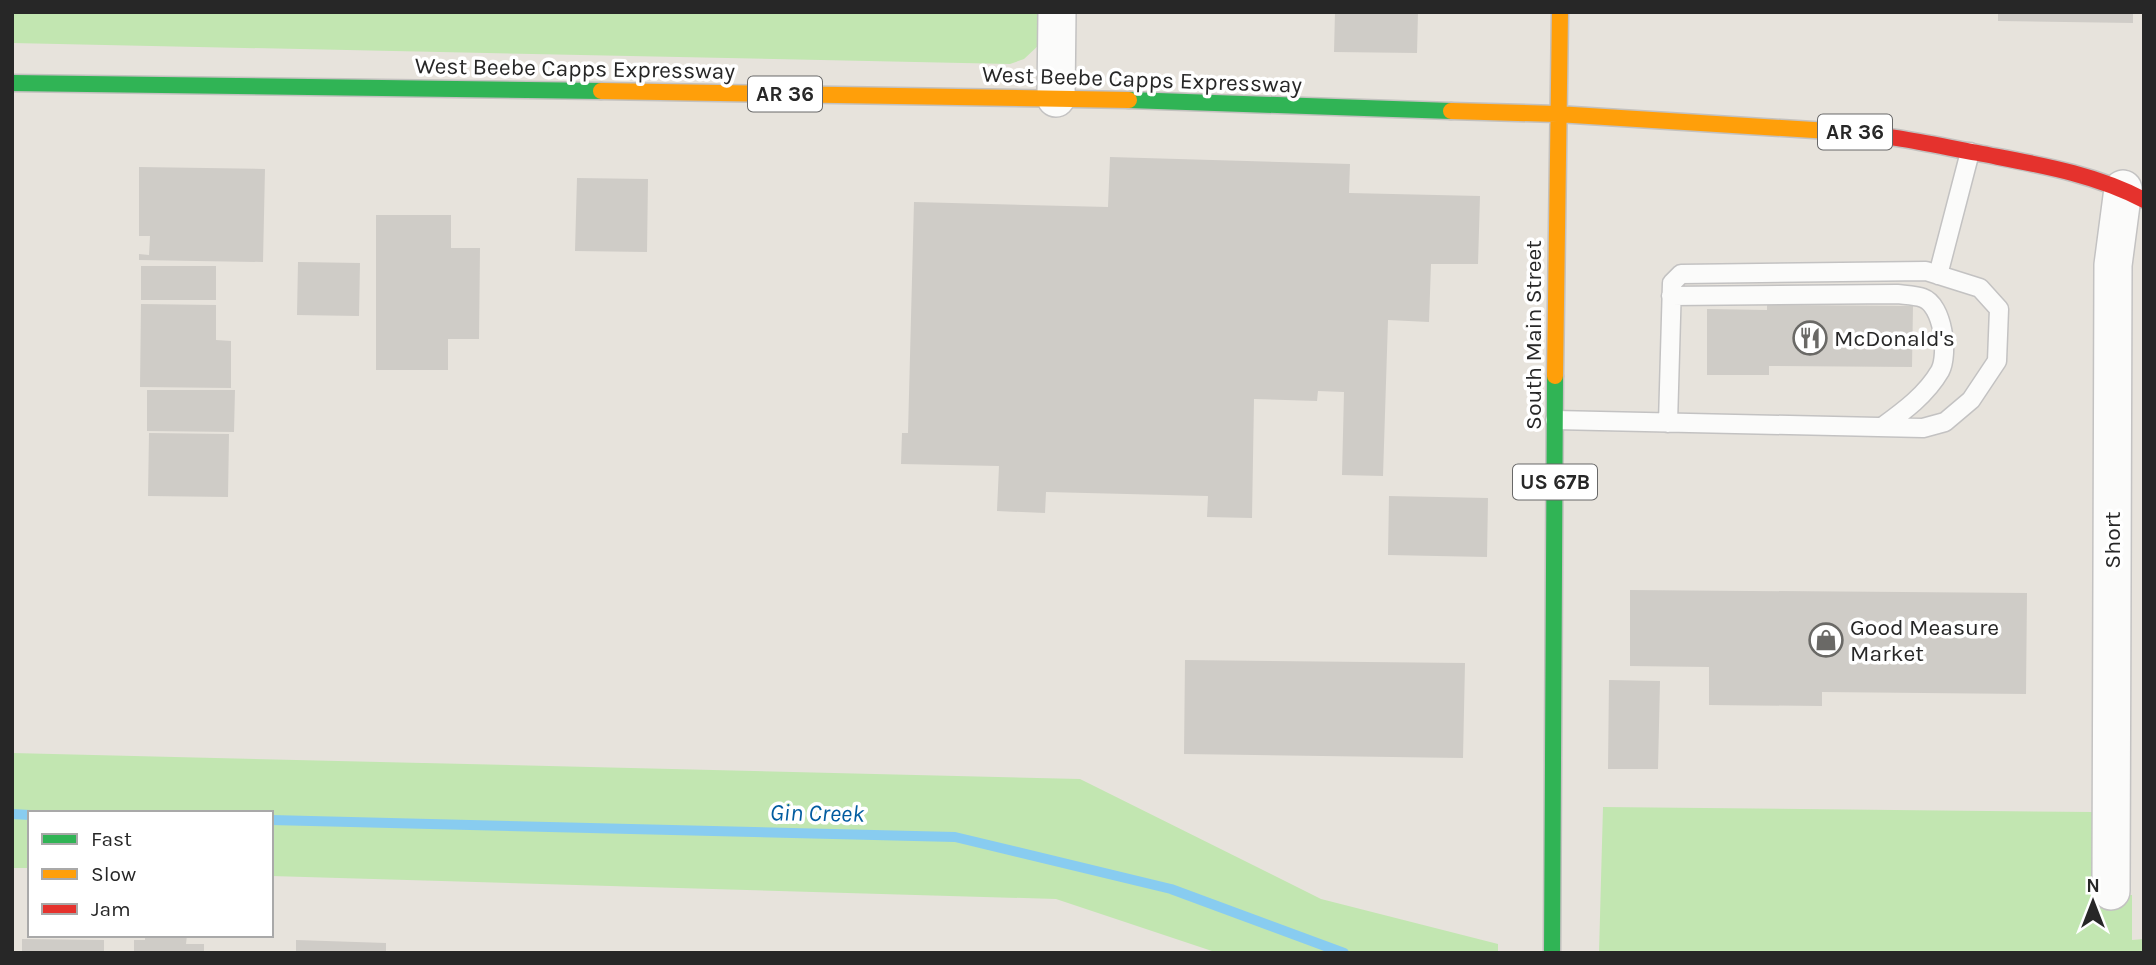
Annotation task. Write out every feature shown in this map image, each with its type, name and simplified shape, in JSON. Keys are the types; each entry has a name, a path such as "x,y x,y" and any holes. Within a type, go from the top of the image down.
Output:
{"main road":[{"name":"South Main Street","path":"1552,953 1557,114 1560,12"},
{"name":"West Beebe Capps Expressway","path":"12,83 1056,98 1557,114"},
{"name":"AR 36","path":"1557,114 1880,134 2052,168 2133,194"}],"street":[{"path":"1056,98 1057,12"},
{"name":"Short","path":"2111,891 2113,265 2133,194"}],"lane":[{"path":"1938,275 1970,152"},
{"path":"1555,420 1668,423 1923,428 1945,422 1971,400 1997,361 1999,309 1979,288 1927,271 1681,274 1672,283 1668,423"},
{"path":"1671,296 1896,294 1925,298 1938,312 1944,337 1942,369 1919,399 1882,427"}],"green space":[{"path":"12,12 1038,12 1043,21 1040,44 1024,59 1010,64 12,43"},
{"path":"12,753 1080,779 1321,899 1498,944 1498,953 1218,953 1056,899 273,876 273,811 28,811 28,868 12,868"},
{"path":"1603,807 2092,812 2092,895 2132,895 2132,940 2144,939 2144,953 1599,953"}],"building":[{"path":"1335,12 1418,12 1417,53 1334,52"},
{"path":"1998,12 2133,12 2133,23 1998,21"},
{"path":"1110,157 1350,164 1349,193 1480,196 1478,264 1431,264 1429,322 1388,320 1383,476 1342,475 1344,392 1318,391 1317,401 1254,399 1252,518 1207,517 1208,496 1046,492 1045,513 997,511 999,466 901,464 902,433 908,433 914,202 1108,207"},
{"path":"139,167 265,169 263,262 139,260 139,254 149,255 150,236 139,236"},
{"path":"577,178 648,179 647,252 575,251"},
{"path":"376,215 451,215 451,248 480,248 479,339 448,339 448,370 376,370"},
{"path":"298,262 360,263 359,316 297,315"},
{"path":"141,266 216,266 216,300 141,300"},
{"path":"141,304 216,305 216,340 231,341 231,388 140,387"},
{"name":"McDonald's","path":"1767,305 1913,306 1912,367 1769,366 1769,375 1707,375 1707,309 1767,310"},
{"path":"147,390 235,390 234,432 147,431"},
{"path":"149,433 229,434 228,497 148,496"},
{"path":"1389,496 1488,498 1487,557 1388,555"},
{"path":"1630,590 2027,593 2026,694 1822,692 1822,706 1709,705 1709,667 1630,666"},
{"path":"1185,660 1465,663 1463,758 1184,754"},
{"path":"1609,680 1660,681 1658,769 1608,769"},
{"path":"145,937 187,937 186,944 204,944 204,953 134,953 134,940 145,940"},
{"path":"22,939 104,940 104,953 22,953"},
{"path":"296,940 386,943 386,953 296,953"}],"waterway":[{"name":"Gin Creek","path":"12,814 28,815"},
{"name":"Gin Creek","path":"273,820 955,837 1171,889 1344,953"}],"traffic: fast":[{"path":"12,83 601,91"},
{"path":"1129,100 1451,111"},
{"path":"1552,953 1555,376"}],"traffic: slow":[{"path":"1555,376 1560,12"},
{"path":"601,91 1129,100"},
{"path":"1451,111 1557,114 1845,132"}],"traffic: jam":[{"path":"1845,132 1879,135 2042,166 2084,176 2144,200"}],"place":[{"name":"McDonald's","path":"1810,338"},
{"name":"Good Measure Market","path":"1826,640"}]}
